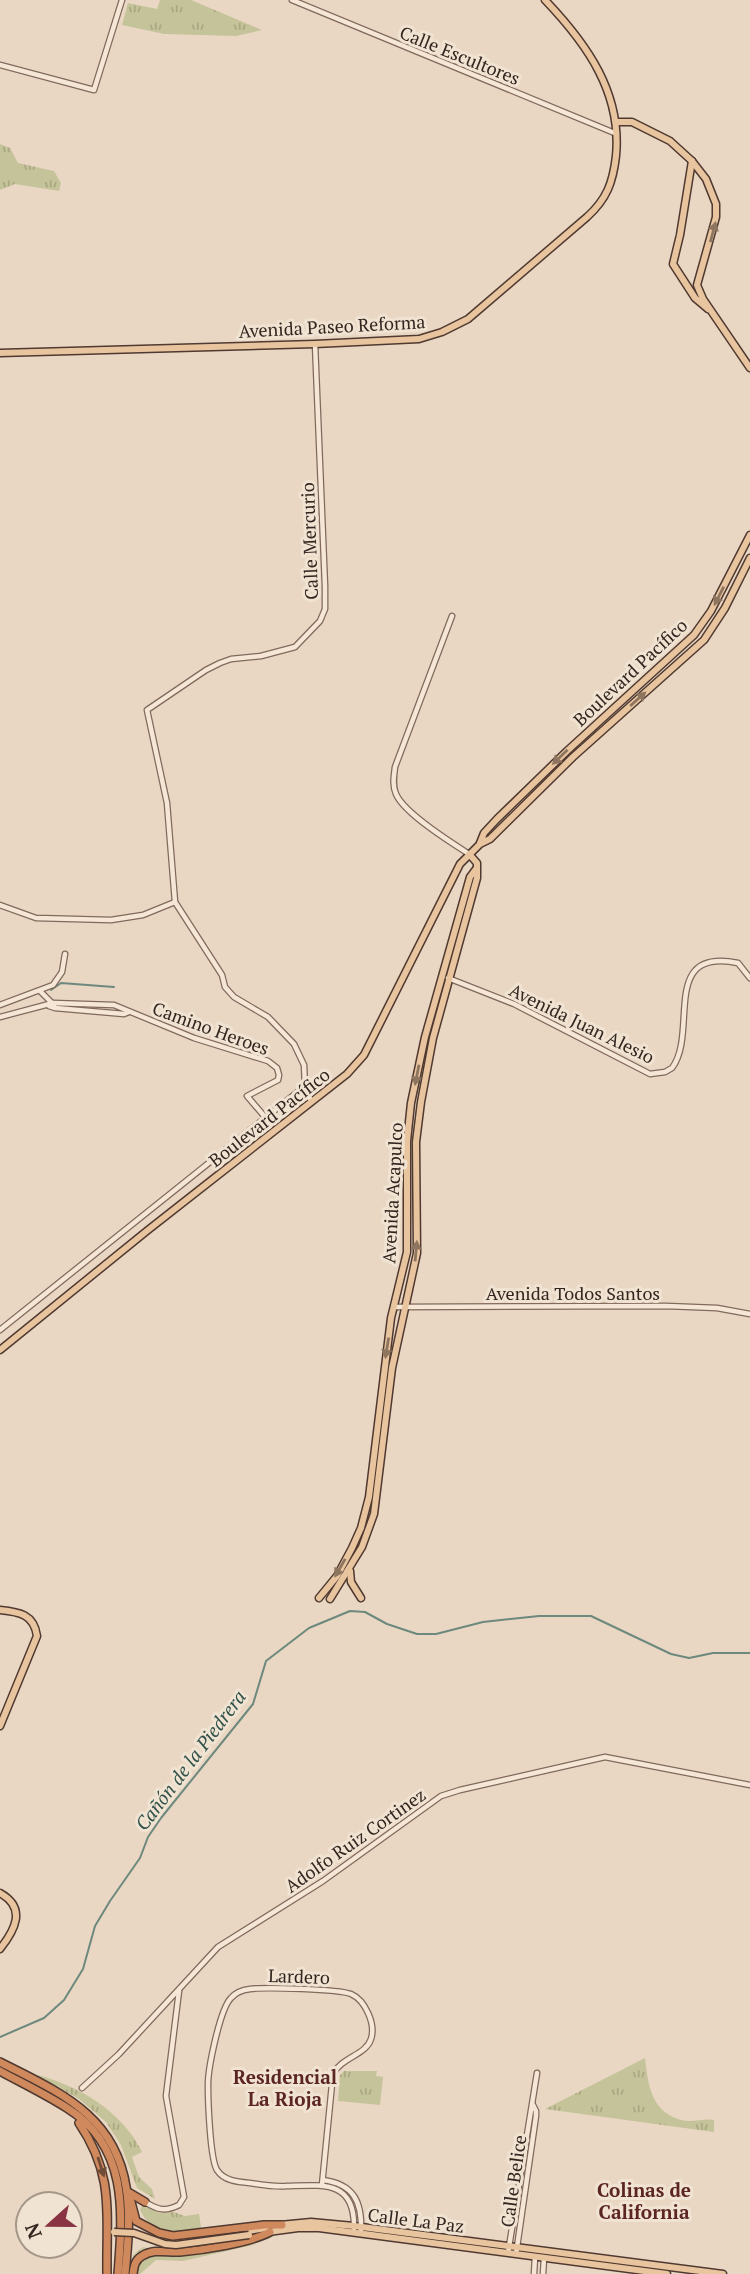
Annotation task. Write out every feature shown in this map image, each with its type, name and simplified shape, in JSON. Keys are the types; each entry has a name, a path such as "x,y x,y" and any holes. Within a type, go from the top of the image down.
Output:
{"highway":[{"path":"0,2062 61,2096 87,2114 112,2144 123,2169 127,2193 128,2238 125,2274"},
{"path":"0,2071 68,2108 101,2142 119,2183 122,2209 118,2274"},
{"path":"68,2108 90,2140 103,2171 111,2230 107,2274"},
{"path":"127,2193 145,2202"},
{"path":"127,2193 136,2221 167,2236 282,2225"},
{"path":"134,2208 136,2203 145,2202"},
{"path":"132,2274 134,2264 150,2252 181,2252 206,2248 252,2239 270,2232"}],"main road":[{"name":"Avenida Paseo Reforma","path":"0,353 419,339 442,332 468,319 597,208 612,181 618,134 610,95 593,62 566,23 545,0"},
{"path":"617,122 638,124 670,141 706,179 712,191 716,217 697,285 710,310 750,368"},
{"path":"692,162 673,264 703,307 710,310"},
{"name":"Boulevard Pacífico","path":"480,844 484,833 497,819 694,635 711,611 750,535"},
{"name":"Boulevard Pacífico","path":"0,1350 347,1074 364,1055 460,864 480,844 490,839 573,757 704,640 725,608 750,558"},
{"name":"Avenida Acapulco","path":"319,1598 337,1576 352,1548 365,1513 371,1486 391,1318 396,1307 407,1252 407,1141 411,1103 425,1037 476,883 477,863 469,854"},
{"name":"Avenida Acapulco","path":"330,1599 362,1547 374,1514 392,1368 417,1253 416,1142 445,977"},
{"path":"350,1569 351,1582 360,1598"},
{"path":"0,1609 27,1615 34,1623 37,1636 0,1726"},
{"path":"0,1893 10,1900 16,1916 15,1926 0,1949"},
{"name":"Calle La Paz","path":"248,2233 311,2222 513,2250 723,2274"},
{"name":"Calle La Paz","path":"111,2230 136,2230 164,2241 177,2242 307,2228 357,2230"},
{"name":"Calle La Paz","path":"513,2250 535,2257 667,2274"}],"street":[{"path":"0,65 94,90 122,0"},
{"name":"Calle Escultores","path":"292,0 618,134"},
{"name":"Calle Mercurio","path":"175,902 167,803 147,710 220,663 295,647 320,621 325,609 325,586 316,344"},
{"path":"452,616 396,767 393,784 404,808 469,854"},
{"path":"0,905 36,918 111,920 143,915 175,902 222,975 225,987 234,997 268,1017 294,1044 304,1065 305,1086 311,1101"},
{"path":"0,1005 40,992 58,979 65,954"},
{"name":"Avenida Juan Alesio","path":"445,977 514,1004 650,1074 658,1074 672,1068 680,1054 686,989 696,970 718,959 738,963 750,978"},
{"path":"40,992 52,1005"},
{"name":"Camino Heroes","path":"0,1017 52,1005 114,1005 194,1038 268,1061 276,1069 278,1080 247,1096 265,1117"},
{"path":"0,1330 305,1086"},
{"name":"Avenida Todos Santos","path":"396,1307 666,1306 717,1308 750,1314"},
{"name":"Adolfo Ruiz Cortinez","path":"82,2088 119,2054 218,1947 323,1881 441,1796 605,1758 750,1785"},
{"name":"Lardero","path":"263,1988 343,1992 358,1998 367,2011 373,2031 368,2046 340,2064 333,2074 321,2183 275,2186 236,2182 225,2178 217,2169 210,2114 209,2075 224,2009 229,1999 239,1992 263,1988"},
{"path":"145,2202 156,2209 165,2210 179,2205 183,2200 166,2096 179,1990"},
{"name":"Calle Belice","path":"513,2250 537,2073"},
{"path":"321,2183 345,2187 356,2199 360,2209 357,2230"},
{"path":"321,2183 340,2191 350,2202 357,2230"},
{"path":"350,2202 356,2199"},
{"path":"534,2274 535,2257"},
{"path":"543,2274 544,2258"}],"green space":[{"path":"160,0 191,0 262,30 236,36 164,34 122,25 128,3 157,9"},
{"path":"0,144 10,148 18,163 54,171 61,183 59,191 15,184 0,190"},
{"path":"645,2058 653,2096 663,2111 681,2120 714,2120 714,2132 545,2109"},
{"path":"344,2071 377,2071 376,2076 383,2077 380,2105 338,2101 340,2075"},
{"path":"37,2075 83,2093 123,2124 142,2152 132,2157 139,2177 152,2189 155,2199 137,2188 121,2145 106,2122 79,2099"},
{"path":"143,2203 160,2213 174,2212 185,2216 199,2214 201,2227 199,2230 165,2230 145,2218 140,2210"},
{"path":"257,2244 183,2261 156,2260 140,2274 129,2274 133,2255 143,2247 173,2254"}],"waterway":[{"path":"51,990 61,983 114,987"},
{"name":"Cañón de la Piedrera","path":"0,2037 44,2018 64,2000 83,1969 95,1926 140,1858 148,1837 253,1704 266,1661 309,1628 350,1611 365,1612 387,1624 417,1634 436,1634 483,1622 539,1616 591,1616 671,1654 689,1658 713,1653 750,1653"}],"district":[{"name":"Residencial La Rioja","path":"285,2087"},
{"name":"Colinas de California","path":"644,2200"}]}
